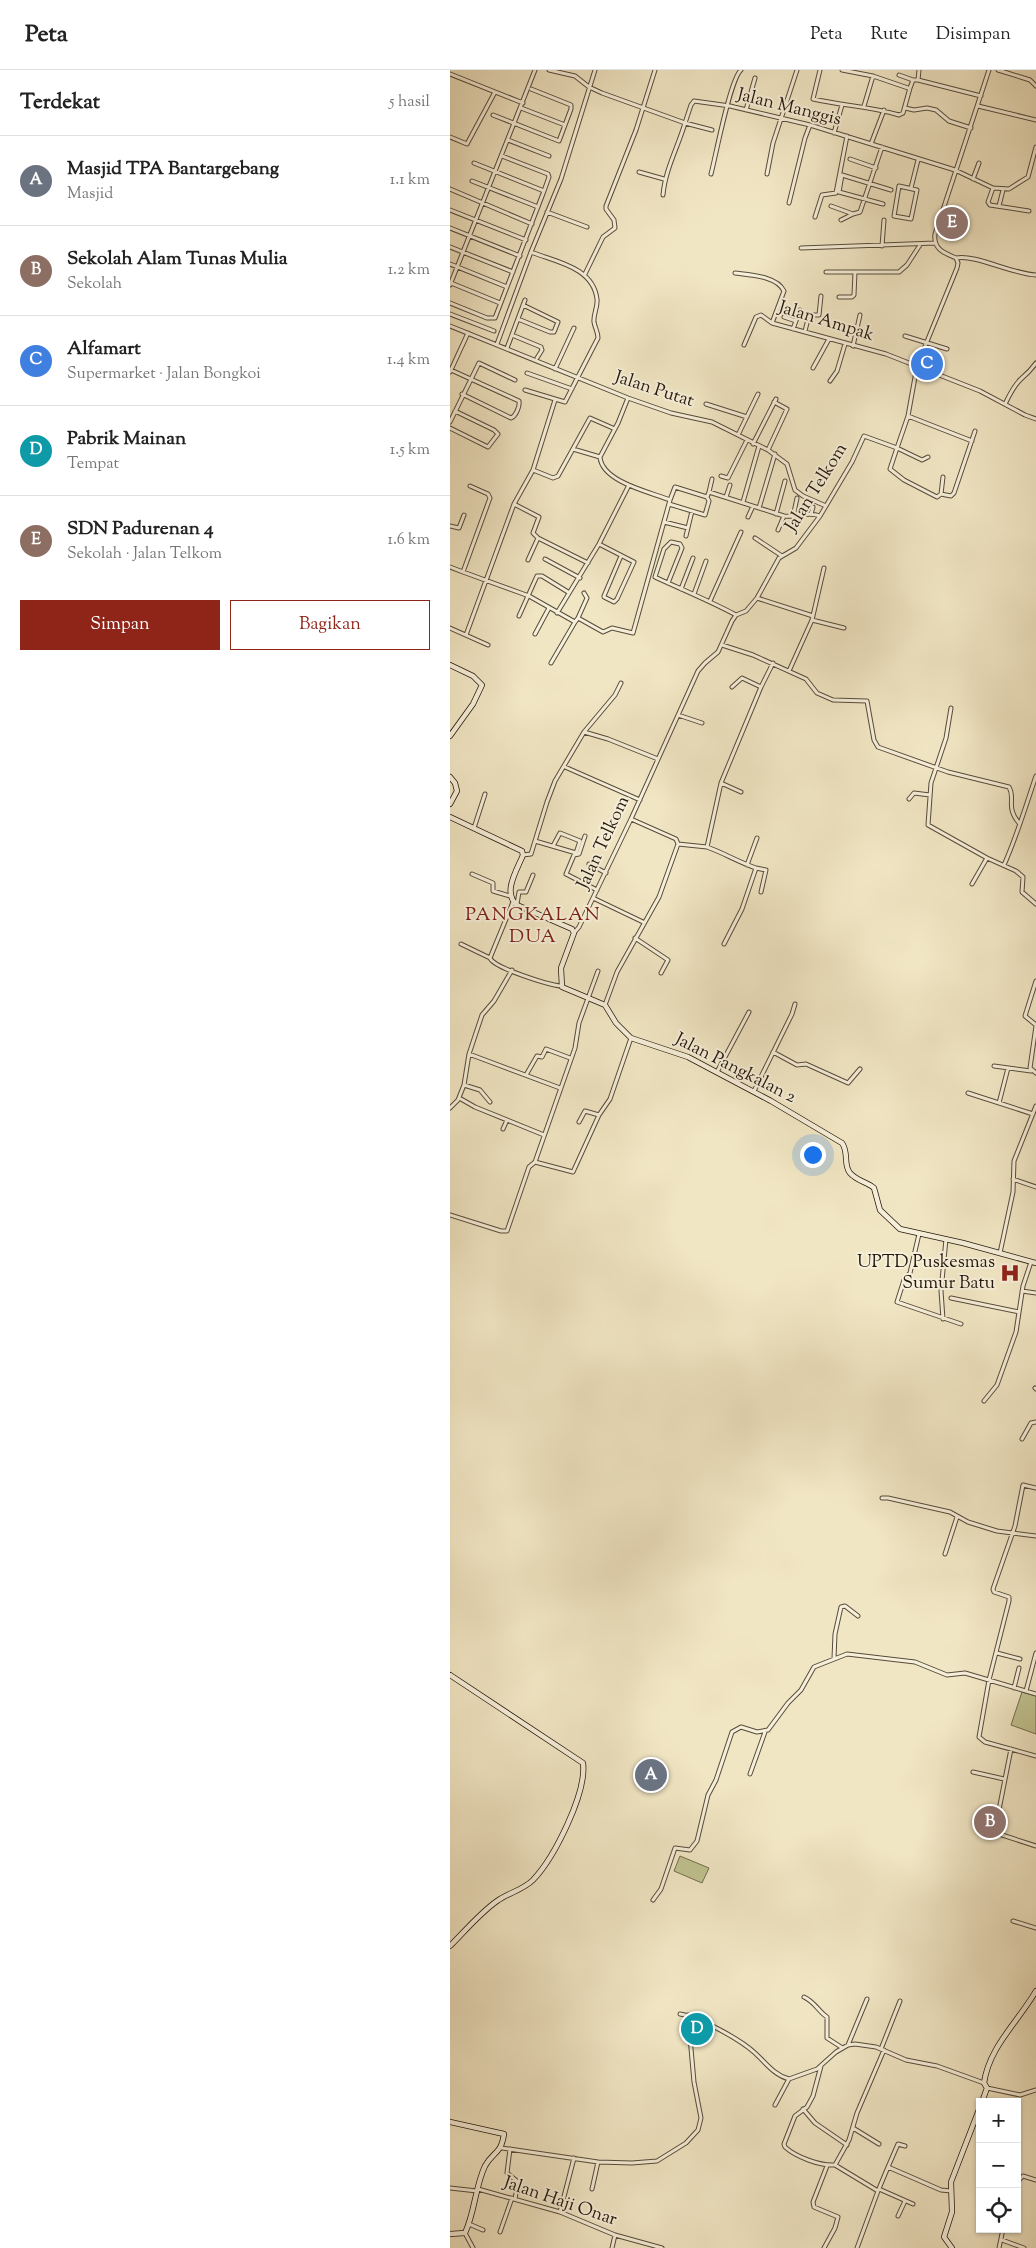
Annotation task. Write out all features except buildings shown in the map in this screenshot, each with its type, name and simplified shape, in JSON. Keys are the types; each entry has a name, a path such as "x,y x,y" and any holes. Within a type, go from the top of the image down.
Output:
{"street":[{"path":"501,304 450,284 515,124 534,70"},
{"path":"549,70 575,76 589,87 686,123 712,130"},
{"path":"498,344 531,252 562,179 595,70"},
{"path":"585,274 604,237 614,228 614,220 606,206 636,130 654,70"},
{"path":"711,174 736,77 741,70"},
{"path":"767,174 773,143 798,70"},
{"path":"820,70 814,99 842,105 864,106 899,115 903,113 913,80"},
{"path":"842,70 859,71 910,88"},
{"path":"918,80 919,70"},
{"path":"989,70 936,228 935,243 945,253 956,258 967,256 1012,271 1036,275"},
{"path":"998,70 1030,80 1036,86"},
{"path":"450,74 523,103"},
{"path":"899,75 981,96"},
{"path":"864,106 873,76"},
{"path":"746,110 756,78"},
{"path":"493,115 558,141 571,105 530,90"},
{"path":"450,137 467,144 496,92"},
{"name":"Jalan Manggis","path":"686,123 694,101 728,106 810,125 847,136 918,160 955,170 993,188 1003,190"},
{"path":"834,133 842,105"},
{"path":"978,106 1036,120"},
{"path":"521,108 565,125"},
{"path":"905,108 936,110 949,121 970,128"},
{"path":"871,144 884,110"},
{"path":"663,195 664,179 679,145 686,123"},
{"path":"789,203 810,125"},
{"path":"815,217 822,195 836,193 847,136"},
{"path":"508,140 549,156"},
{"path":"841,220 860,212 882,147"},
{"path":"999,206 1003,190 1028,178 1036,147"},
{"path":"450,303 493,319 497,315 549,177 548,174 502,156"},
{"path":"850,159 876,168"},
{"path":"911,188 918,160"},
{"path":"474,163 544,191"},
{"path":"973,179 978,163"},
{"path":"639,172 664,179"},
{"path":"882,204 838,191 842,175 891,190"},
{"path":"472,181 538,207"},
{"path":"899,186 911,188 917,190 911,219 894,216 899,186"},
{"path":"993,188 988,204 1029,210"},
{"path":"450,189 532,224"},
{"path":"831,206 854,214"},
{"path":"450,210 526,240"},
{"path":"547,212 587,227"},
{"path":"882,246 884,220"},
{"path":"450,228 520,256"},
{"path":"801,248 935,243"},
{"path":"826,272 899,272 907,265 921,245"},
{"path":"450,247 513,272"},
{"path":"525,390 565,402 598,338 594,322 598,306 592,282 585,274 531,252"},
{"path":"956,258 958,263 956,274 917,366 908,416 892,461 891,470 904,480 935,496 941,494 951,496 954,493 974,431"},
{"path":"450,264 507,287"},
{"path":"839,297 852,297 854,295 855,272"},
{"path":"735,274 761,278 782,286 784,291 772,323"},
{"path":"805,331 809,314 818,315 821,296"},
{"path":"507,348 525,300"},
{"path":"518,319 554,332 556,320 523,305"},
{"path":"793,329 800,310"},
{"path":"450,314 494,331"},
{"name":"Jalan Ampak","path":"744,345 756,317 760,315 772,323 886,354 980,391 1036,419"},
{"path":"853,346 860,315"},
{"path":"784,317 796,321"},
{"name":"Jalan Putat","path":"450,326 628,398 670,413 712,422 775,454 787,464 795,490 803,496 826,506"},
{"path":"555,368 574,328"},
{"path":"462,394 511,418 515,415 519,401 451,371 468,333"},
{"path":"512,335 540,347 542,350 537,358"},
{"path":"905,336 947,349"},
{"path":"813,368 829,339"},
{"path":"830,381 837,371 845,344"},
{"path":"1005,404 1014,388 1036,363"},
{"path":"450,422 470,378 479,364 515,380"},
{"path":"526,373 572,389"},
{"path":"738,435 758,394"},
{"path":"628,398 615,429 600,457 602,465 609,474 629,485 670,500"},
{"path":"466,635 514,504 533,470 555,400"},
{"path":"753,444 775,400 787,409 768,450"},
{"path":"706,404 747,418"},
{"path":"450,428 488,447 498,434 494,430 455,411"},
{"path":"908,416 972,441"},
{"path":"533,470 556,478 590,418 615,429"},
{"name":"Jalan Telkom","path":"574,932 579,928 606,873 698,671 718,652 736,615 746,611 757,598 782,556 796,548 820,516 852,462 864,436 897,448"},
{"path":"721,476 728,478 747,440"},
{"path":"743,502 759,446"},
{"path":"897,448 922,460 928,457"},
{"path":"573,449 600,457"},
{"path":"759,508 775,454"},
{"path":"941,494 943,477"},
{"path":"669,504 706,514 709,500 707,497 712,479"},
{"path":"776,514 785,481"},
{"path":"557,613 568,592 580,578 629,485"},
{"path":"726,497 730,485"},
{"path":"463,572 490,498 488,494 470,486"},
{"path":"578,618 603,632 612,628 633,633 670,500 676,488 707,497"},
{"path":"709,492 784,516 793,517 799,514 820,516"},
{"path":"793,517 797,498"},
{"path":"514,504 539,517 533,533 538,538 588,563"},
{"path":"748,517 753,506"},
{"path":"811,514 813,507"},
{"path":"686,536 692,511"},
{"path":"450,526 459,528 464,515"},
{"path":"778,530 784,516"},
{"path":"664,522 688,528"},
{"path":"710,601 741,532"},
{"path":"528,560 538,538"},
{"path":"755,538 782,556"},
{"path":"668,583 682,548 676,542 671,542 665,546 654,574 655,577 668,583 681,589 710,601 736,615"},
{"path":"599,544 633,561 634,564 618,599 614,602 604,598 604,596 621,556"},
{"path":"681,589 693,558"},
{"path":"545,559 580,578"},
{"path":"694,594 706,561"},
{"path":"450,567 529,596 575,622"},
{"path":"789,672 813,618 817,590 824,568"},
{"path":"519,616 539,576 568,592"},
{"path":"551,664 578,618 587,598 584,593"},
{"path":"757,598 844,628"},
{"path":"535,634 549,608"},
{"path":"450,628 488,645"},
{"path":"722,645 773,663 806,679 816,693 833,700 867,701 874,740 878,747 936,768 1009,787 1012,794 1010,804 1012,814 1019,822"},
{"path":"707,847 721,783 773,663"},
{"path":"450,665 473,676 482,685 473,704 450,736"},
{"path":"732,687 742,678 761,687"},
{"path":"522,855 531,854 547,802 556,781 584,732 615,695 622,683"},
{"path":"951,708 947,732 931,783 928,827 988,858 1004,864 1023,877 1022,892 1036,904"},
{"path":"678,715 702,723"},
{"path":"584,732 608,739 658,759"},
{"path":"565,767 640,800"},
{"path":"1004,864 1016,836 1019,822 1036,776"},
{"path":"450,777 455,783 457,791 450,804"},
{"path":"721,783 740,792"},
{"path":"909,799 914,793 931,795"},
{"path":"474,829 485,794"},
{"path":"450,817 520,849 522,855 510,891 510,896 515,904 574,932 562,968 561,986"},
{"path":"605,1004 617,972 643,922 659,897 678,844 676,838 631,819"},
{"path":"535,841 576,853 580,841 559,834 554,846"},
{"path":"585,836 580,854 574,855 566,874 597,890"},
{"path":"747,865 756,838"},
{"path":"678,844 707,847 747,865 766,870 761,892"},
{"path":"972,884 988,858"},
{"path":"589,864 606,873"},
{"path":"724,944 742,909 756,868"},
{"path":"472,874 493,883 493,891 510,896"},
{"path":"490,958 520,892 526,892 533,875"},
{"path":"593,898 643,922"},
{"path":"635,938 668,960 661,973"},
{"path":"461,944 490,958 492,962 551,986 561,986 605,1004 616,1023 631,1038 610,1099 599,1115 573,1172 535,1162"},
{"path":"450,1108 458,1100 464,1085 469,1054 482,1015 494,1001 512,970"},
{"path":"450,1215 501,1231 507,1231 524,1177 529,1167 535,1162 598,971"},
{"path":"1034,1072 1030,1068 1036,1026 1025,1016 1035,989 1036,980"},
{"path":"753,1092 792,1014 795,1004"},
{"path":"717,1072 749,1012"},
{"name":"Jalan Pangkalan 2","path":"631,1038 672,1050 717,1072 842,1143 845,1147 847,1168 859,1180 872,1186 878,1196 880,1210 885,1216 897,1228 919,1234"},
{"path":"526,1075 537,1056 543,1056 546,1049 570,1058"},
{"path":"773,1052 798,1065 806,1064 848,1083 860,1070"},
{"path":"469,1054 560,1088"},
{"path":"994,1066 1034,1072"},
{"path":"999,1103 1008,1068"},
{"path":"464,1085 480,1090 490,1102"},
{"path":"968,1093 1033,1114"},
{"path":"461,1099 544,1135"},
{"path":"1000,1253 1013,1192 1014,1161 1036,1106"},
{"path":"579,1122 585,1110 599,1115"},
{"path":"503,1129 507,1120"},
{"path":"1013,1179 1036,1187"},
{"path":"961,1324 896,1302 904,1280 910,1273 919,1234 946,1239 1034,1262 1022,1291 1016,1332 1003,1370 997,1385 984,1401"},
{"path":"944,1319 941,1291 946,1239"},
{"path":"1022,1291 1036,1293"},
{"path":"950,1298 1018,1312"},
{"path":"1022,1439 1032,1422 1036,1422"},
{"path":"1036,1488 1023,1485 1012,1533 993,1589 994,1592 1009,1599 989,1680 980,1739 982,1742 1036,1756"},
{"path":"882,1498 950,1512 957,1517 997,1531 1036,1536"},
{"path":"945,1554 957,1517"},
{"path":"834,1658 835,1634 841,1607 845,1606 858,1616"},
{"path":"997,1653 1020,1658"},
{"path":"1026,1691 1036,1653"},
{"path":"750,1774 764,1732 772,1727 786,1705 801,1690 814,1667 834,1658 853,1654 908,1661 925,1665 947,1675 965,1673 1036,1694"},
{"path":"1014,1688 1019,1668"},
{"path":"450,1675 558,1744 583,1763 584,1770 576,1806 553,1851 533,1880 496,1902 450,1946"},
{"path":"653,1900 661,1888 675,1848 690,1850 697,1841 708,1796 719,1772 732,1732 741,1727 764,1732"},
{"path":"1011,1750 995,1830 999,1834 1036,1846"},
{"path":"974,1772 1004,1779"},
{"path":"1014,1921 1036,1928"},
{"path":"983,2098 987,2068 1000,2043 1036,1991"},
{"path":"804,1997 814,2003 826,2017 827,2038 842,2048"},
{"path":"848,2045 867,1999"},
{"path":"835,2165 847,2145 900,2001"},
{"path":"680,2014 696,2017 740,2042 776,2073 789,2079"},
{"path":"502,2148 598,2162 632,2163 657,2161 686,2143 698,2130 701,2113 694,2082 688,2016"},
{"path":"775,2106 789,2079 818,2069 848,2045 865,2045 883,2050 906,2060 937,2066 985,2086 1020,2095 1036,2090"},
{"path":"821,2066 813,2096 807,2107 795,2116 784,2142 784,2147 795,2154 827,2166 835,2165 878,2190 913,2204"},
{"path":"802,2109 815,2123 847,2145"},
{"path":"952,2248 944,2237 952,2212 952,2182 976,2117"},
{"path":"450,2122 504,2134 502,2148 485,2167 465,2233"},
{"path":"853,2128 879,2144"},
{"path":"857,2248 878,2190 898,2144 905,2146"},
{"path":"500,2232 518,2182 507,2173 506,2168 510,2149"},
{"path":"560,2212 574,2158"},
{"path":"592,2189 598,2162"},
{"path":"824,2248 836,2228 838,2217 814,2207 813,2202 827,2166"},
{"path":"888,2167 941,2190 951,2191"},
{"path":"1021,2178 1023,2176 1036,2180"},
{"name":"Jalan Haji Onar","path":"450,2188 478,2190 560,2212 615,2235 662,2248"},
{"path":"898,2216 906,2201"},
{"path":"469,2224 483,2230"},
{"path":"450,2234 465,2233"},
{"path":"465,2233 473,2248"},
{"path":"999,2248 1003,2233"},
{"path":"612,2248 615,2235"},
{"path":"1002,2240 1024,2248"}],"green space":[{"path":"1022,1692 1036,1696 1036,1734 1011,1725"},
{"path":"680,1856 709,1868 702,1883 674,1871"}],"place":[{"name":"SDN Padurenan 4","path":"952,223"},
{"name":"Alfamart","path":"927,364"},
{"name":"UPTD Puskesmas Sumur Batu","path":"1010,1273"},
{"name":"Masjid TPA Bantargebang","path":"651,1775"},
{"name":"Sekolah Alam Tunas Mulia","path":"990,1822"},
{"name":"Pabrik Mainan","path":"697,2029"}],"district":[{"name":"PANGKALAN DUA","path":"533,926"}]}
